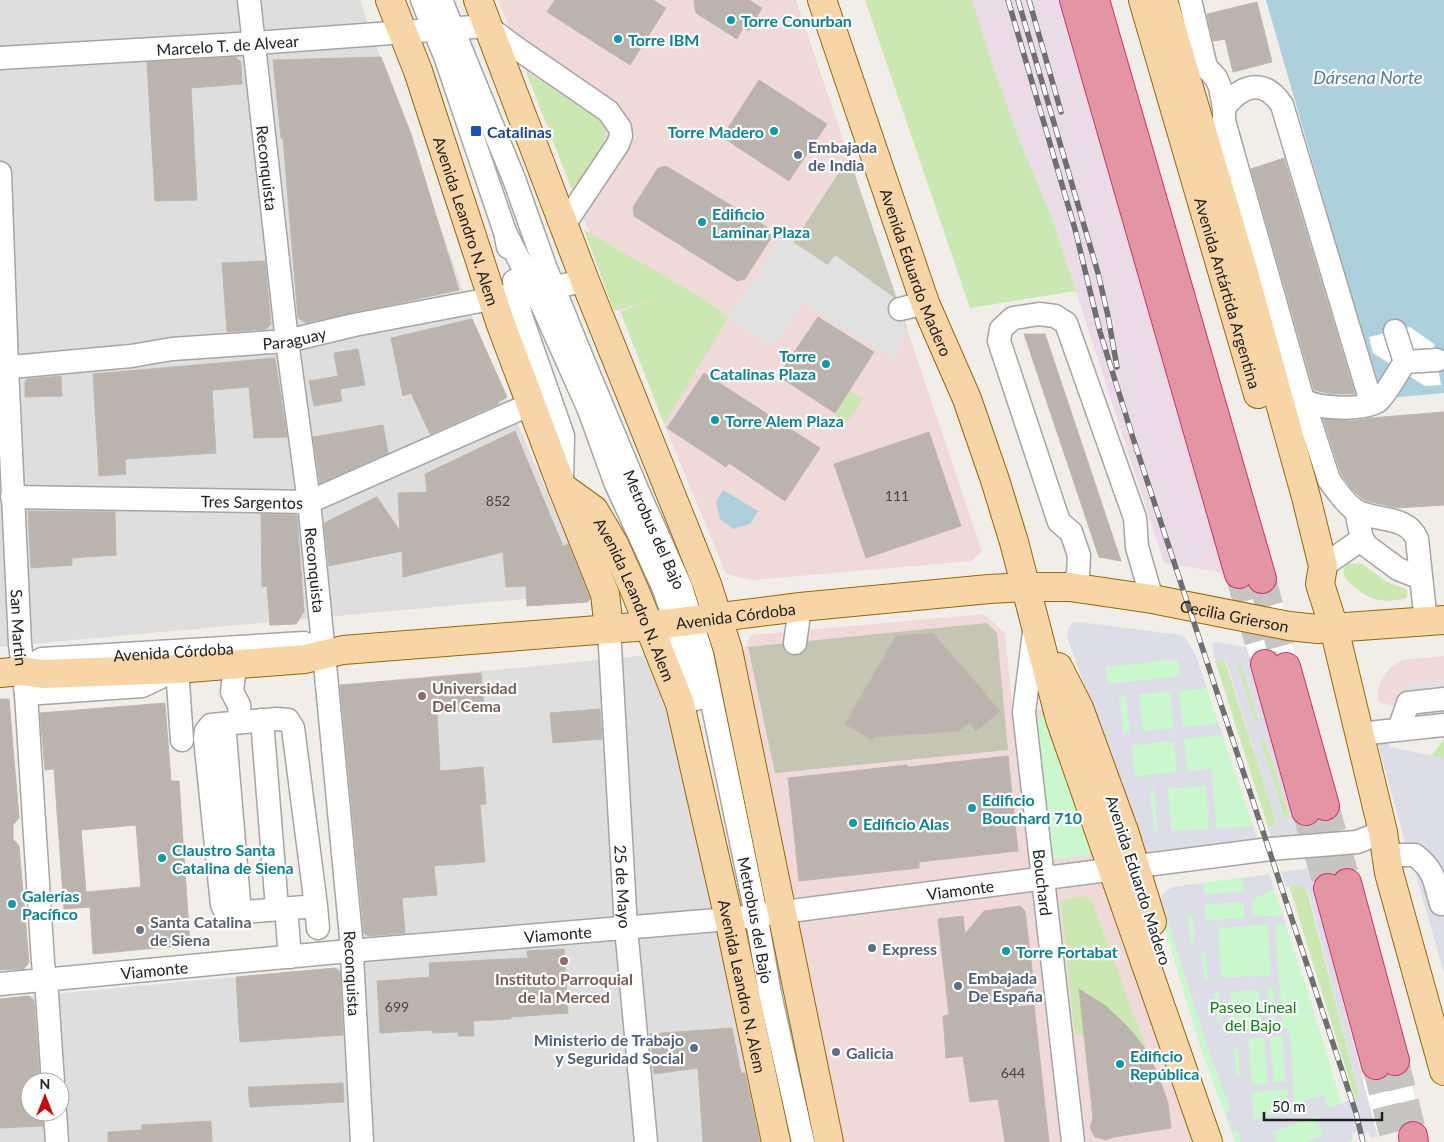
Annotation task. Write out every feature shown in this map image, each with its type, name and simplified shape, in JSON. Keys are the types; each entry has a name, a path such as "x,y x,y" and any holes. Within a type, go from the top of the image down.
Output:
{"highway":[{"path":"1074,0 1251,577 1096,0"},
{"path":"1275,666 1316,808"},
{"path":"1338,886 1385,1063"}],"main road":[{"name":"Avenida Leandro N. Alem","path":"390,0 418,70 524,293 531,404 562,487 594,510 614,544 680,704 829,1142"},
{"name":"Avenida Leandro N. Alem","path":"478,0 585,282 638,410 696,620 728,650 752,915 776,1142"},
{"name":"Avenida Eduardo Madero","path":"822,0 912,306 967,399"},
{"name":"Avenida Eduardo Madero","path":"840,0 942,294 967,399 1006,515 1060,719 1124,868 1228,1142"},
{"name":"Avenida Antártida Argentina","path":"1143,0 1289,500 1311,569 1322,574"},
{"name":"Avenida Antártida Argentina","path":"1163,0 1243,270 1306,497 1334,628 1383,832"},
{"path":"562,487 605,594 610,629"},
{"name":"Avenida Córdoba","path":"16,679 43,674 177,669 305,659 343,650 648,626 800,608 1026,587"},
{"name":"Cecilia Grierson","path":"1026,587 1070,587 1152,599 1289,626 1318,629 1435,621"},
{"path":"1383,832 1398,855 1407,880 1444,1010"},
{"path":"1383,832 1389,873 1444,1071"},
{"name":"Avenida Eduardo Madero","path":"1124,868 1208,1142"}],"street":[{"name":"Reconquista","path":"249,0 287,341 309,502 352,951 362,1142"},
{"name":"Metrobus del Bajo","path":"422,0 443,29 514,179 524,293 521,316 563,436 562,487"},
{"name":"Metrobus del Bajo","path":"441,0 443,29 457,90 524,293 639,494 696,620 686,656 752,915 804,1142"},
{"path":"1190,0 1206,67 1216,78 1220,87 1224,108 1224,121 1303,400 1330,480 1336,490 1356,511 1411,529 1417,540 1421,578 1435,621"},
{"name":"Marcelo T. de Alvear","path":"0,58 255,44 487,26"},
{"path":"487,26 608,112 620,128 621,136 618,144 564,225"},
{"path":"1224,108 1232,98 1242,91 1252,88 1266,88 1276,95 1282,105 1368,392 1372,400 1378,401"},
{"name":"San Martín","path":"0,173 3,367 12,497 16,679 52,1072"},
{"name":"Paraguay","path":"3,367 131,356 172,349 287,341 354,325 585,282"},
{"path":"1070,587 1078,575 1079,555 1071,532 1059,522 999,341 1001,329 1012,318 1039,314 1054,316 1066,323 1135,518 1137,547 1152,599"},
{"path":"1395,331 1405,362"},
{"path":"1405,362 1437,360"},
{"path":"1303,400 1310,404 1324,407 1343,408 1378,401 1405,362"},
{"name":"Tres Sargentos","path":"12,497 309,502 531,404"},
{"path":"1356,511 1362,539 1367,546 1398,569 1421,578"},
{"path":"1322,574 1362,539"},
{"path":"795,643 800,608"},
{"name":"Bouchard","path":"1035,623 1024,712 1073,1142"},
{"name":"25 de Mayo","path":"610,629 626,928 646,1142"},
{"name":"Avenida Córdoba","path":"16,679 42,659 304,643 324,654"},
{"path":"235,665 232,692 239,705 232,723 240,913 316,906"},
{"path":"177,669 182,740"},
{"path":"1399,729 1408,703 1444,699"},
{"path":"232,723 277,719 288,720 293,728 318,928"},
{"path":"262,720 281,908 290,957"},
{"path":"1359,734 1444,725"},
{"name":"Viamonte","path":"0,984 752,915 1270,849 1358,842 1383,832"},
{"path":"1398,855 1415,854 1425,862 1431,870 1441,904"},
{"name":"Metrobus del Bajo","path":"752,915 793,1142"},
{"path":"56,1122 57,1142"}],"shaded area":[{"path":"0,0 360,0 473,319 590,593 0,647"},
{"path":"498,0 796,0 982,551 971,561 752,580 726,574 667,431"},
{"path":"972,0 1057,0 1225,573 1164,563 1051,215 1021,144"},
{"path":"849,157 907,329 793,243"},
{"path":"782,235 828,265 835,255 896,299 907,331 894,360 803,303 773,347 728,318"},
{"path":"984,614 1005,633 1013,712 1052,709 1192,1142 839,1142 740,658 751,635"},
{"path":"1074,622 1078,622 1180,635 1185,638 1195,654 1207,688 1179,691 1183,727 1219,724 1223,735 1184,739 1187,771 1211,769 1217,828 1253,826 1260,846 1154,860 1144,853 1067,636 1069,627","holes":["1178,659 1180,676 1107,684 1106,667","1170,692 1174,728 1143,731 1139,694","1126,696 1130,732 1123,733 1119,697","1174,741 1177,772 1135,776 1132,745","1206,786 1209,829 1171,831 1168,789","1154,789 1158,833 1154,833 1150,790"]},
{"path":"987,623 997,633 1008,750 775,773 748,647"},
{"path":"1213,643 1247,647 1301,839 1273,844 1268,827 1277,824 1225,658 1215,661","holes":["1241,665 1259,720 1255,722 1237,666","1265,740 1290,818 1285,820 1260,741"]},
{"path":"649,655 664,686 763,1142 0,1142 0,999 364,965 340,685"},
{"path":"1444,656 1444,730 1387,735 1396,707 1378,701 1378,689 1382,678 1391,667 1402,660"},
{"path":"1444,680 1444,712 1411,715 1408,683"},
{"path":"1387,735 1390,747 1444,758 1444,886 1405,843 1379,747 1379,743"},
{"path":"1309,868 1363,1081 1408,1068 1421,1124 1371,1138 1369,1132 1365,1133 1363,1130 1351,1134 1353,1139 1347,1142 1305,1142 1323,1135 1316,1116 1273,1132 1276,1142 1241,1142 1237,1130 1232,1131 1226,1113 1231,1110 1207,1046 1165,911 1160,912 1159,902 1163,893 1173,887 1203,883 1204,894 1243,892 1242,878 1269,874 1274,889 1252,900 1253,917 1283,915 1286,924 1275,925 1283,1028 1289,1028 1295,1104 1324,1095 1328,1108 1360,1097 1308,890 1304,890 1302,884 1286,887 1281,872","holes":["1244,902 1244,918 1206,920 1205,904","1192,914 1195,942 1191,943 1188,915","1268,925 1271,975 1221,978 1218,928","1205,950 1208,979 1204,979 1201,951","1273,988 1277,1027 1270,1028 1267,989","1259,990 1262,1029 1233,1031 1230,992","1214,993 1219,993 1221,1021 1217,1022","1282,1036 1286,1081 1274,1082 1270,1037","1264,1037 1267,1083 1252,1084 1248,1039","1234,1049 1238,1049 1240,1077 1236,1077","1287,1089 1289,1108 1254,1120 1252,1092"]},
{"path":"1417,871 1444,907 1444,973 1416,875"}],"green space":[{"path":"865,0 972,0 1021,144 1051,215 1076,291 970,308"},
{"path":"526,72 600,118 606,132 602,147 572,190"},
{"path":"584,230 672,280 714,306 728,318 664,424 621,312 654,299 614,311"},
{"path":"850,390 863,399 844,427 835,413"},
{"path":"1350,563 1362,564 1387,582 1406,589 1408,593 1406,598 1383,601 1364,594 1350,584 1346,578 1345,567"},
{"path":"1074,622 1180,635 1185,638 1195,654 1260,846 1140,844 1067,636 1069,627"},
{"path":"1224,658 1277,824 1268,827 1215,661"},
{"path":"1241,664 1259,721 1255,722 1237,666"},
{"path":"1044,715 1053,718 1093,850 1088,856 1058,859 1053,857 1051,852 1037,719"},
{"path":"1265,739 1290,818 1285,820 1260,741"},
{"path":"1444,739 1444,758 1431,756"},
{"name":"Paseo Lineal del Bajo","path":"1269,874 1308,992 1353,1142 1235,1142 1200,1047 1160,912 1162,897 1166,891 1173,887"},
{"path":"1302,884 1307,890 1360,1098 1355,1099 1289,886"},
{"path":"1086,896 1091,899 1147,1051 1128,1027 1106,1006 1080,989 1084,1034 1075,1035 1061,903 1065,899"}],"water":[{"name":"Dársena Norte","path":"1266,0 1444,0 1444,393 1388,398 1378,390"},
{"path":"723,490 758,511 750,524 733,529 720,519 716,502"}],"pier":[{"path":"1410,327 1434,344 1441,385 1425,386 1373,353 1369,337"},
{"path":"1225,573 1277,582 1298,669 1251,662"},
{"path":"1338,810 1356,873 1314,888 1296,822"},
{"path":"1408,1068 1421,1124 1378,1136 1363,1081"}],"building":[{"name":"Torre IBM","path":"555,0 653,0 666,8 630,65 547,12"},
{"name":"Torre Conurban","path":"694,0 749,0 762,8 749,31 743,28 737,39 696,13"},
{"path":"1257,2 1272,62 1233,72 1225,39 1213,41 1207,14"},
{"path":"235,57 241,62 242,84 191,88 197,200 155,201 147,62"},
{"path":"381,57 411,134 459,290 306,323 298,318 283,138 281,138 273,60"},
{"name":"Torre Madero","path":"759,80 827,124 789,181 722,137"},
{"path":"1284,158 1355,394 1331,394 1314,390 1251,169"},
{"name":"Edificio Laminar Plaza","path":"666,166 770,229 771,238 745,279 737,281 634,216 633,207 658,168"},
{"path":"265,261 271,324 266,329 227,332 222,263"},
{"name":"Torre Catalinas Plaza","path":"818,317 874,352 835,413 778,376"},
{"path":"472,319 507,397 498,402 498,404 430,434 411,393 403,396 391,338"},
{"path":"1024,334 1045,334 1121,561 1099,557"},
{"path":"358,349 365,385 340,389 342,401 314,406 309,381 338,376 334,353"},
{"path":"275,358 287,437 254,438 249,387 212,390 216,453 125,459 126,474 99,476 93,374"},
{"path":"704,373 820,448 785,501 729,463 726,467 667,428"},
{"path":"61,376 62,396 25,397 25,382 27,379"},
{"path":"1444,412 1444,505 1397,508 1367,501 1351,488 1341,474 1323,419 1352,421"},
{"path":"383,425 388,453 320,483 313,437"},
{"path":"515,431 563,546 568,544 590,598 588,602 527,606 526,586 506,587 503,552 403,577 402,551 329,566 324,523 377,497 400,531 398,493 427,492 425,474"},
{"path":"929,432 961,526 866,558 834,464"},
{"path":"28,511 115,512 116,555 72,558 72,565 31,568"},
{"path":"261,514 297,516 304,612 296,624 270,625 267,586 262,587"},
{"path":"933,633 1000,711 976,731 969,723 959,731 874,737 872,740 845,724 896,636"},
{"path":"481,673 484,709 437,713 440,771 483,767 486,804 480,805 485,862 434,866 437,895 402,898 405,933 368,936 364,933 340,685"},
{"name":"Galerías Pacífico","path":"0,699 9,699 19,818 13,825 13,839 19,846 29,962 24,969 0,970"},
{"path":"165,703 171,781 179,781 190,945 93,954 90,907 64,909 54,769 45,770 40,713","holes":["136,825 141,887 86,892 81,830"]},
{"path":"600,709 602,739 553,743 550,713"},
{"path":"1008,756 1018,851 919,862 919,868 799,881 788,778"},
{"path":"1020,906 1025,911 1034,986 1015,1007 1034,1005 1049,1142 1005,1142 998,1099 970,1102 963,1056 946,1058 943,1016 949,1015 938,919 963,916 965,934 984,911"},
{"path":"564,949 568,1013 473,1021 474,1036 458,1036 458,1032 432,1033 432,1030 380,1033 377,981 430,977 429,963 528,958 527,951"},
{"path":"335,968 340,972 343,1035 240,1042 236,977"},
{"name":"Edificio República","path":"1079,989 1106,1006 1128,1027 1147,1051 1168,1103 1171,1128 1106,1140 1095,1137 1090,1127 1093,1118"},
{"path":"29,996 34,1001 39,1072 20,1072 20,1122 43,1122 43,1126 0,1128 0,999"},
{"path":"732,1028 741,1073 745,1073 760,1142 703,1142 698,1068 654,1074 650,1034"},
{"path":"343,1083 344,1102 250,1107 248,1087"},
{"path":"211,1121 212,1142 108,1142 108,1132 142,1130 142,1125"}],"tunnel":[{"path":"1239,574 1265,664"},
{"path":"1262,579 1286,667"},
{"path":"1325,806 1347,883"},
{"path":"1306,811 1328,888"},
{"path":"1395,1061 1411,1127"},
{"path":"1376,1065 1395,1142"}],"railway":[{"path":"1008,0 1075,229 1100,332 1133,438 1356,1113 1363,1142"},
{"path":"1018,0 1098,273 1117,367"},
{"path":"1029,0 1061,112"}],"place":[{"name":"Torre Conurban","path":"731,20"},
{"name":"Torre IBM","path":"618,39"},
{"name":"Catalinas","path":"476,131"},
{"name":"Torre Madero","path":"774,131"},
{"name":"Embajada de India","path":"798,155"},
{"name":"Edificio Laminar Plaza","path":"702,222"},
{"name":"Torre Catalinas Plaza","path":"826,364"},
{"name":"Torre Alem Plaza","path":"715,420"},
{"name":"Universidad Del Cema","path":"422,696"},
{"name":"Edificio Bouchard 710","path":"972,808"},
{"name":"Edificio Alas","path":"853,823"},
{"name":"Claustro Santa Catalina de Siena","path":"162,858"},
{"name":"Galerías Pacífico","path":"12,904"},
{"name":"Santa Catalina de Siena","path":"140,930"},
{"name":"Express","path":"872,948"},
{"name":"Torre Fortabat","path":"1006,951"},
{"name":"Instituto Parroquial de la Merced","path":"564,961"},
{"name":"Embajada De España","path":"958,986"},
{"name":"Ministerio de Trabajo y Seguridad Social","path":"694,1048"},
{"name":"Galicia","path":"836,1052"},
{"name":"Edificio República","path":"1120,1064"}]}
